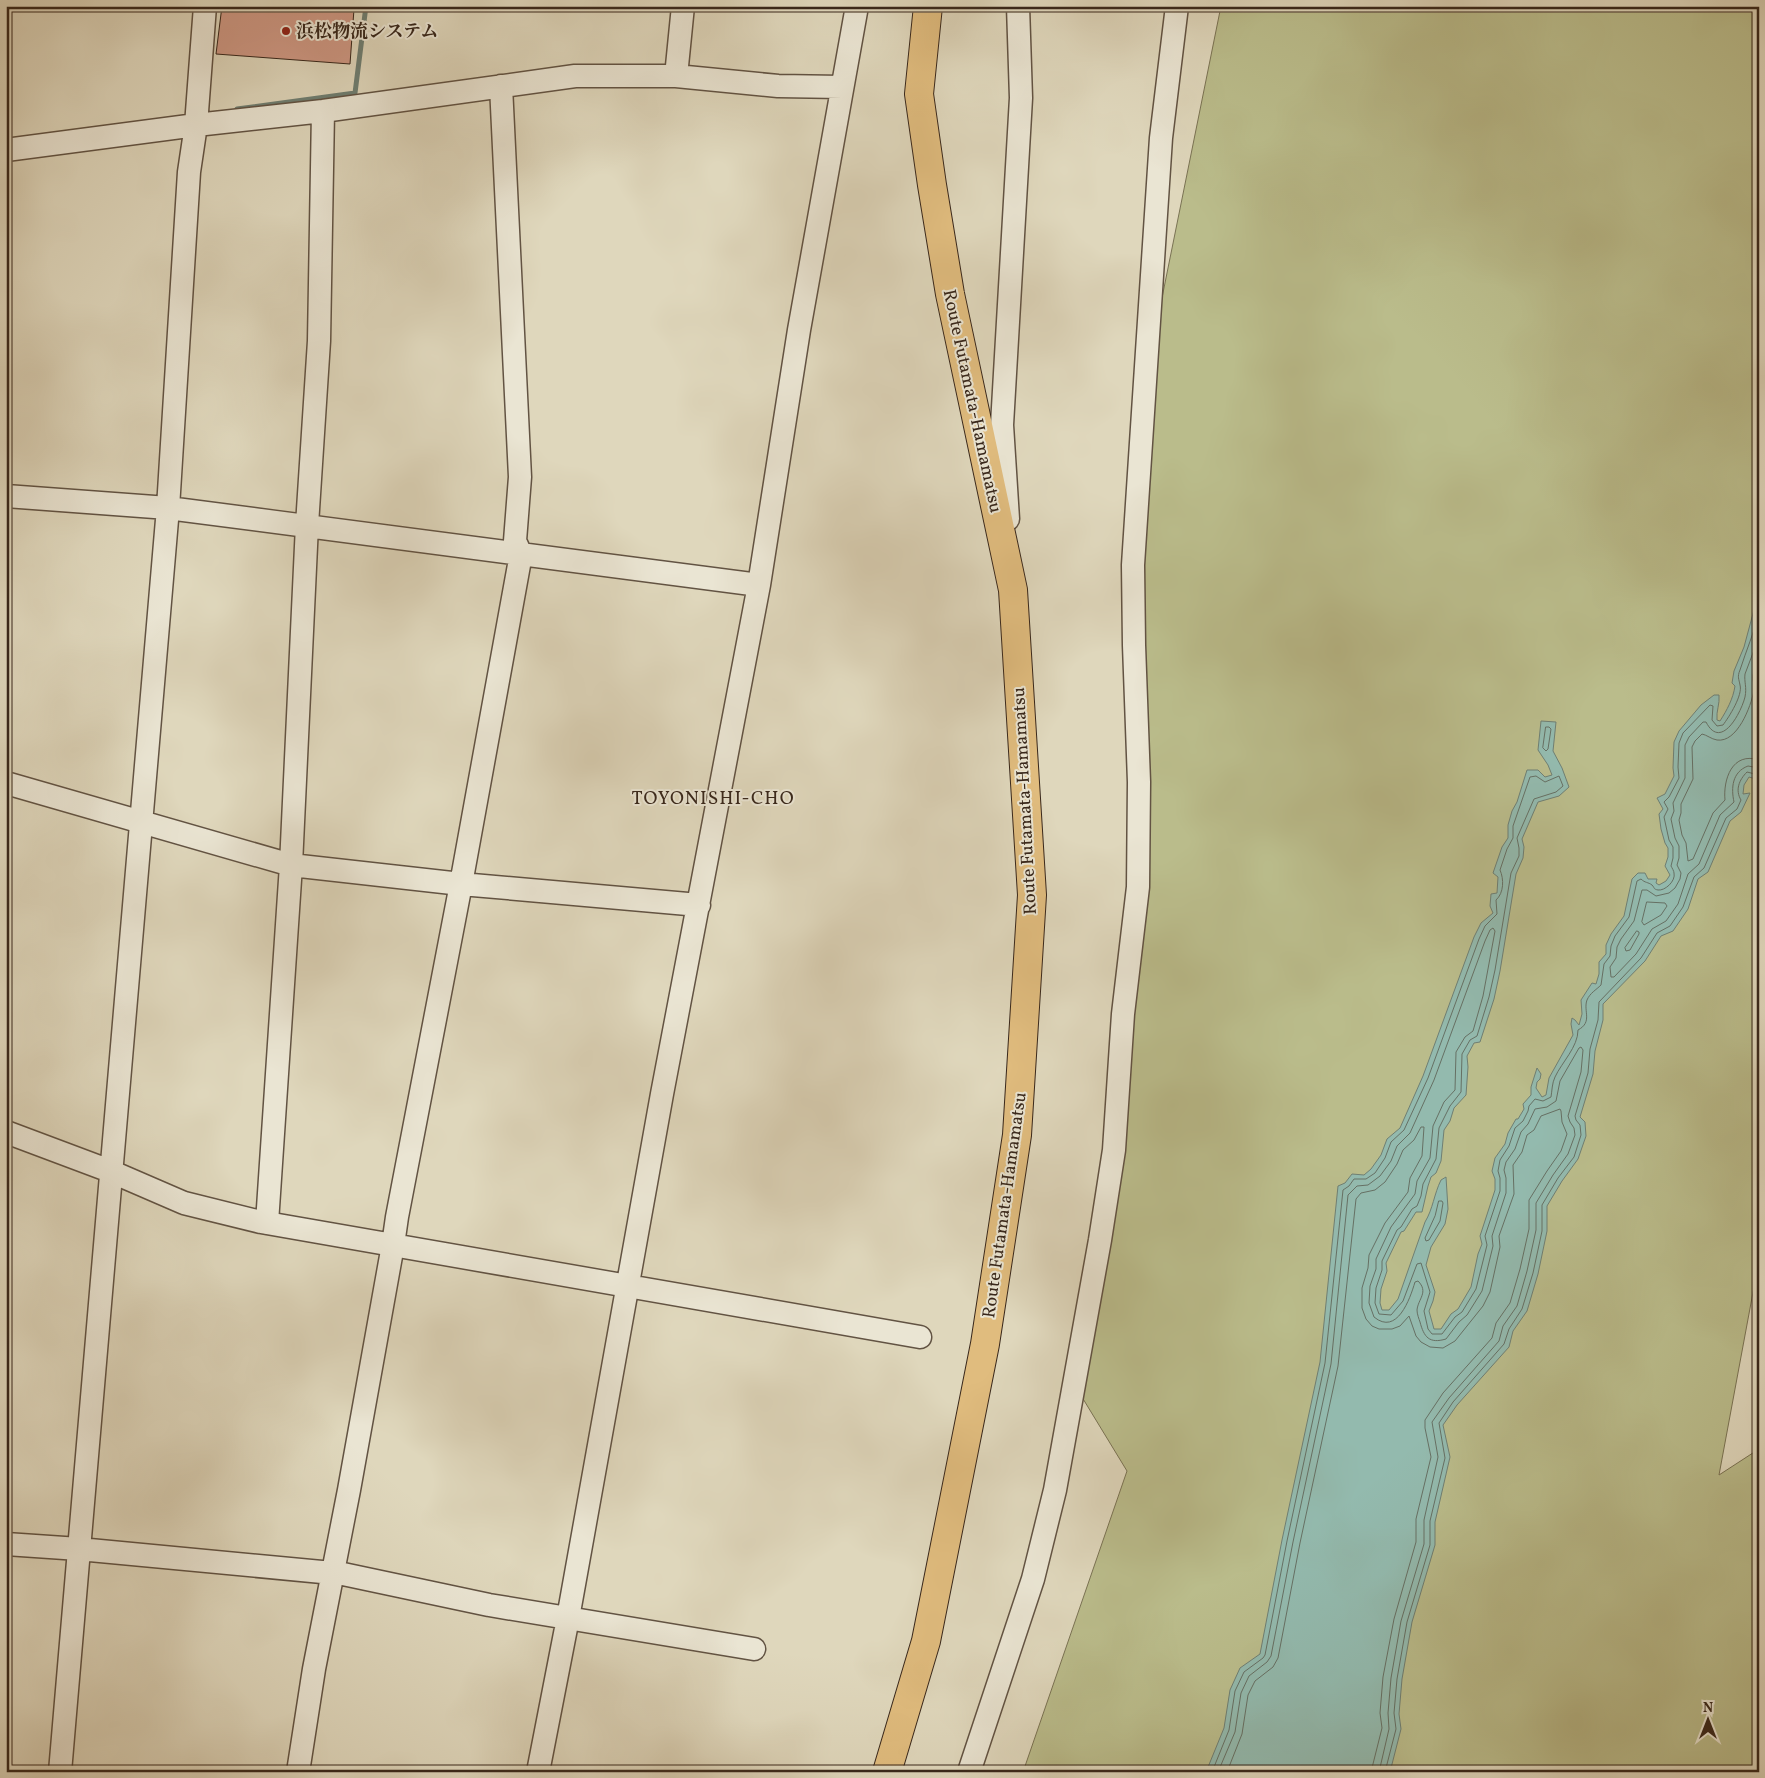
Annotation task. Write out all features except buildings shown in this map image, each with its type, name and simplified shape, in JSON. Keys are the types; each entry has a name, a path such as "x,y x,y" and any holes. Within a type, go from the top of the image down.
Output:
{"main road":[{"name":"Route Futamata-Hamamatsu","path":"887,1772 926,1642 985,1344 1017,1135 1032,895 1013,590 950,294 930,176 919,94 928,6"}],"street":[{"path":"60,1772 168,508 189,172 196,125 205,6"},
{"path":"676,76 683,6"},
{"path":"538,1772 568,1618 662,1094 759,585 800,330 857,6"},
{"path":"1013,590 1002,425 1021,98 1018,6"},
{"path":"968,1772 1033,1579 1055,1490 1100,1240 1114,1150 1124,1004 1138,887 1139,782 1133,565 1162,138 1177,6"},
{"path":"6,150 196,125 323,111 575,76 676,76 778,86 842,87"},
{"path":"298,1772 314,1669 521,554 515,541 520,476 501,86"},
{"path":"267,1223 291,865 307,524 320,341 323,111"},
{"path":"6,496 168,508 307,524 759,585"},
{"path":"6,783 291,865 461,884 699,905"},
{"path":"6,1132 110,1171 184,1203 267,1223 920,1337"},
{"path":"6,1544 332,1573 490,1605 754,1649"}],"green space":[{"path":"1221,6 1759,6 1759,1260 1719,1475 1759,1449 1759,1772 1023,1772 1127,1471 1074,1384 1122,1038 1147,372"}],"water":[{"path":"1759,602 1759,780 1749,777 1744,785 1743,794 1750,793 1741,812 1730,821 1708,872 1698,879 1688,909 1673,931 1661,936 1645,961 1603,1004 1603,1020 1595,1051 1593,1074 1580,1117 1585,1122 1586,1136 1578,1159 1547,1206 1547,1231 1538,1274 1527,1311 1513,1331 1509,1347 1457,1405 1443,1425 1450,1457 1435,1522 1435,1545 1412,1622 1402,1679 1399,1714 1401,1729 1390,1772 1206,1772 1224,1728 1230,1690 1240,1668 1260,1654 1320,1362 1338,1186 1345,1183 1352,1174 1364,1175 1371,1169 1381,1155 1387,1139 1400,1128 1423,1076 1474,937 1481,923 1493,913 1490,906 1491,894 1497,893 1498,877 1493,873 1502,847 1508,838 1508,825 1527,770 1538,770 1545,777 1552,775 1538,750 1541,721 1556,722 1553,751 1569,787 1559,796 1538,802 1522,839 1524,847 1523,858 1516,874 1494,999 1480,1042 1474,1043 1467,1056 1466,1095 1454,1108 1450,1121 1444,1130 1441,1161 1436,1173 1431,1177 1422,1212 1416,1212 1404,1231 1401,1232 1386,1263 1387,1271 1381,1289 1380,1303 1382,1310 1389,1310 1398,1299 1439,1185 1441,1180 1446,1177 1448,1209 1445,1224 1431,1247 1426,1265 1435,1292 1429,1311 1434,1329 1441,1329 1451,1314 1458,1309 1471,1287 1482,1244 1480,1236 1495,1190 1495,1179 1492,1171 1495,1158 1505,1144 1508,1133 1516,1119 1518,1119 1524,1109 1523,1104 1531,1095 1531,1087 1537,1068 1541,1074 1536,1088 1542,1097 1546,1095 1549,1078 1573,1035 1572,1018 1579,1025 1582,1014 1581,1000 1592,983 1596,984 1599,974 1599,962 1606,954 1606,945 1611,934 1624,916 1632,879 1638,873 1645,873 1648,879 1657,879 1656,883 1659,885 1666,881 1670,875 1665,866 1668,848 1661,829 1659,814 1663,809 1657,798 1665,794 1674,776 1674,742 1679,731 1701,705 1714,695 1719,695 1717,720 1720,721 1723,717 1733,695 1735,686 1732,683 1734,671 1744,647 1755,606"}],"waterway":[{"path":"237,109 355,93 366,6"}],"place":[{"name":"浜松物流システム","path":"286,31"}],"district":[{"name":"TOYONISHI-CHO","path":"713,797"}]}
